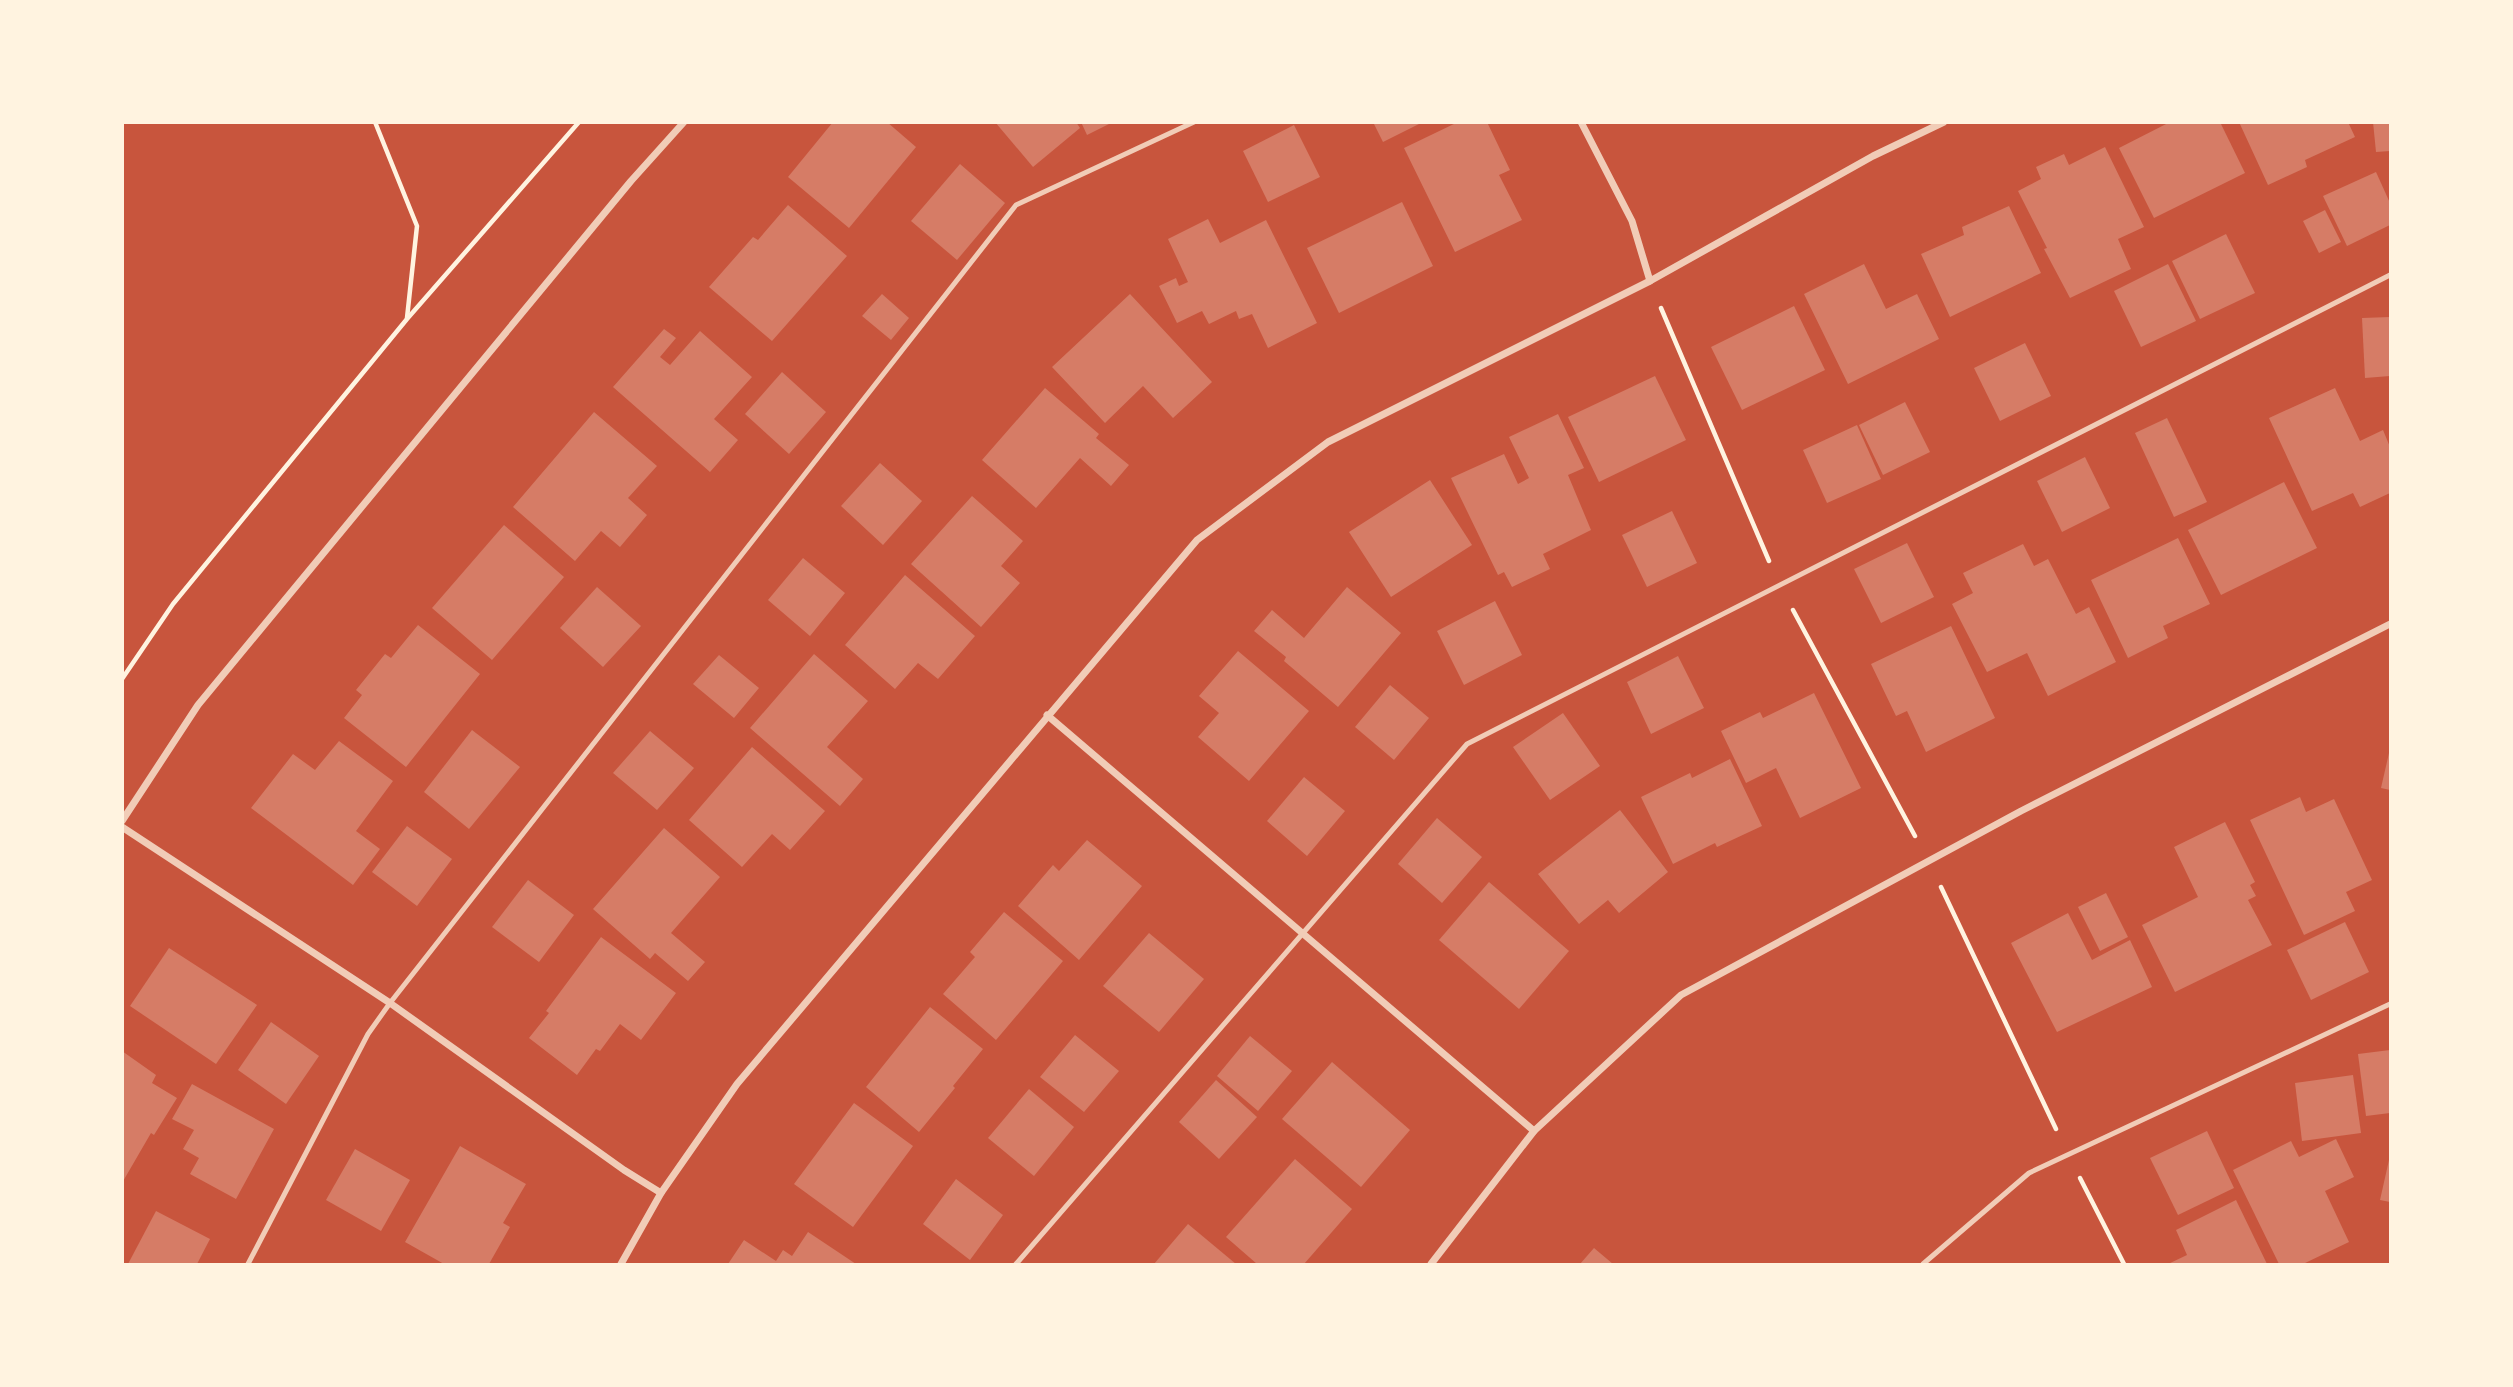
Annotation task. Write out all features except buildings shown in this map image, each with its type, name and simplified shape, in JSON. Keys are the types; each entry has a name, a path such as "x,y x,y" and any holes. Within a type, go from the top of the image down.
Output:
{"street":[{"path":"122,821 198,705 622,192 684,122"},
{"path":"1581,122 1632,221 1650,281"},
{"path":"621,1265 661,1193 737,1084 1197,540 1328,442 1650,281 1873,156 1944,122"},
{"path":"1432,1265 1534,1131 1681,995 1927,860 2390,624"},
{"path":"1047,715 1534,1131"},
{"path":"122,827 390,1003 624,1170 661,1193"}],"lane":[{"path":"248,1265 368,1034 390,1003 1016,205 1194,122"},
{"path":"1016,1265 1467,744 2390,275"},
{"path":"1923,1265 2029,1173 2390,1004"}],"path":[{"path":"375,122 417,226 407,319"},
{"path":"122,679 173,604 407,319 579,122"},
{"path":"1927,860 2124,1265"}]}
